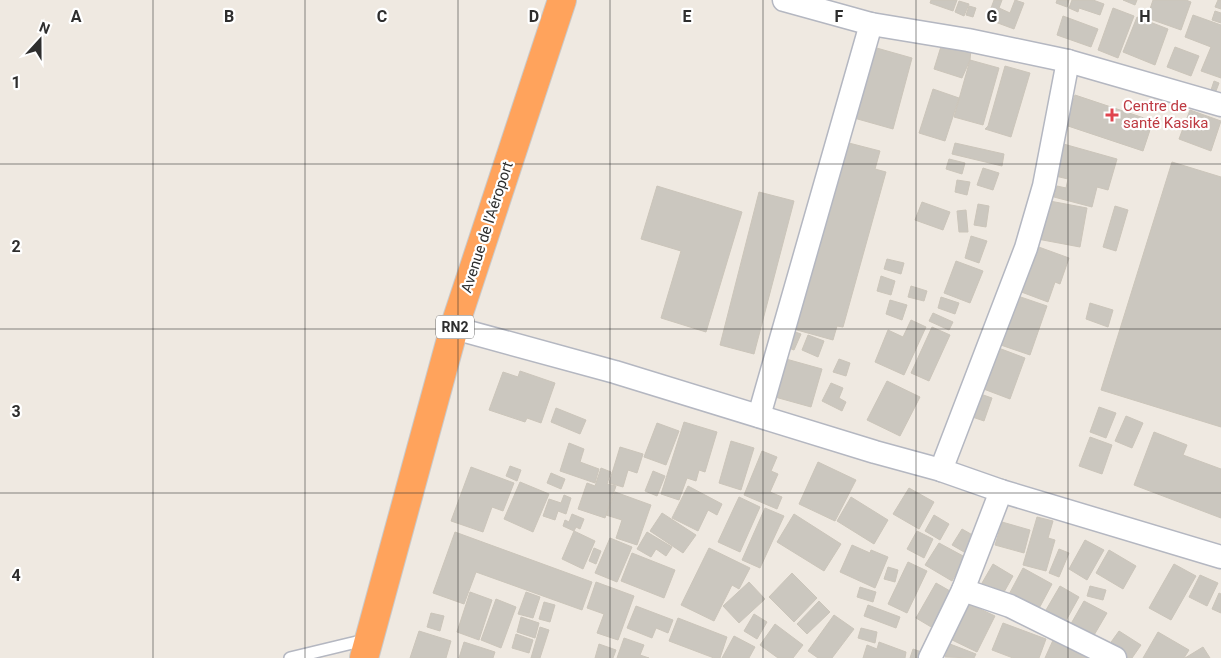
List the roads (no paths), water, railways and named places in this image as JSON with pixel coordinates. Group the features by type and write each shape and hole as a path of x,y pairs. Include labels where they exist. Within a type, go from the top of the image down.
{"highway":[{"name":"Avenue de l'Aéroport","path":"366,649 454,328 562,0"}],"street":[{"path":"784,0 872,24 968,40 1068,61 1221,104"},
{"path":"759,416 872,24"},
{"path":"940,470 1026,248 1044,186 1068,61"},
{"path":"454,328 614,372 1221,557"},
{"path":"930,658 963,590 1001,491"},
{"path":"963,590 1010,606 1115,658"}],"lane":[{"path":"290,658 366,649"}],"place":[{"name":"Centre de santé Kasika","path":"1112,115"}]}
